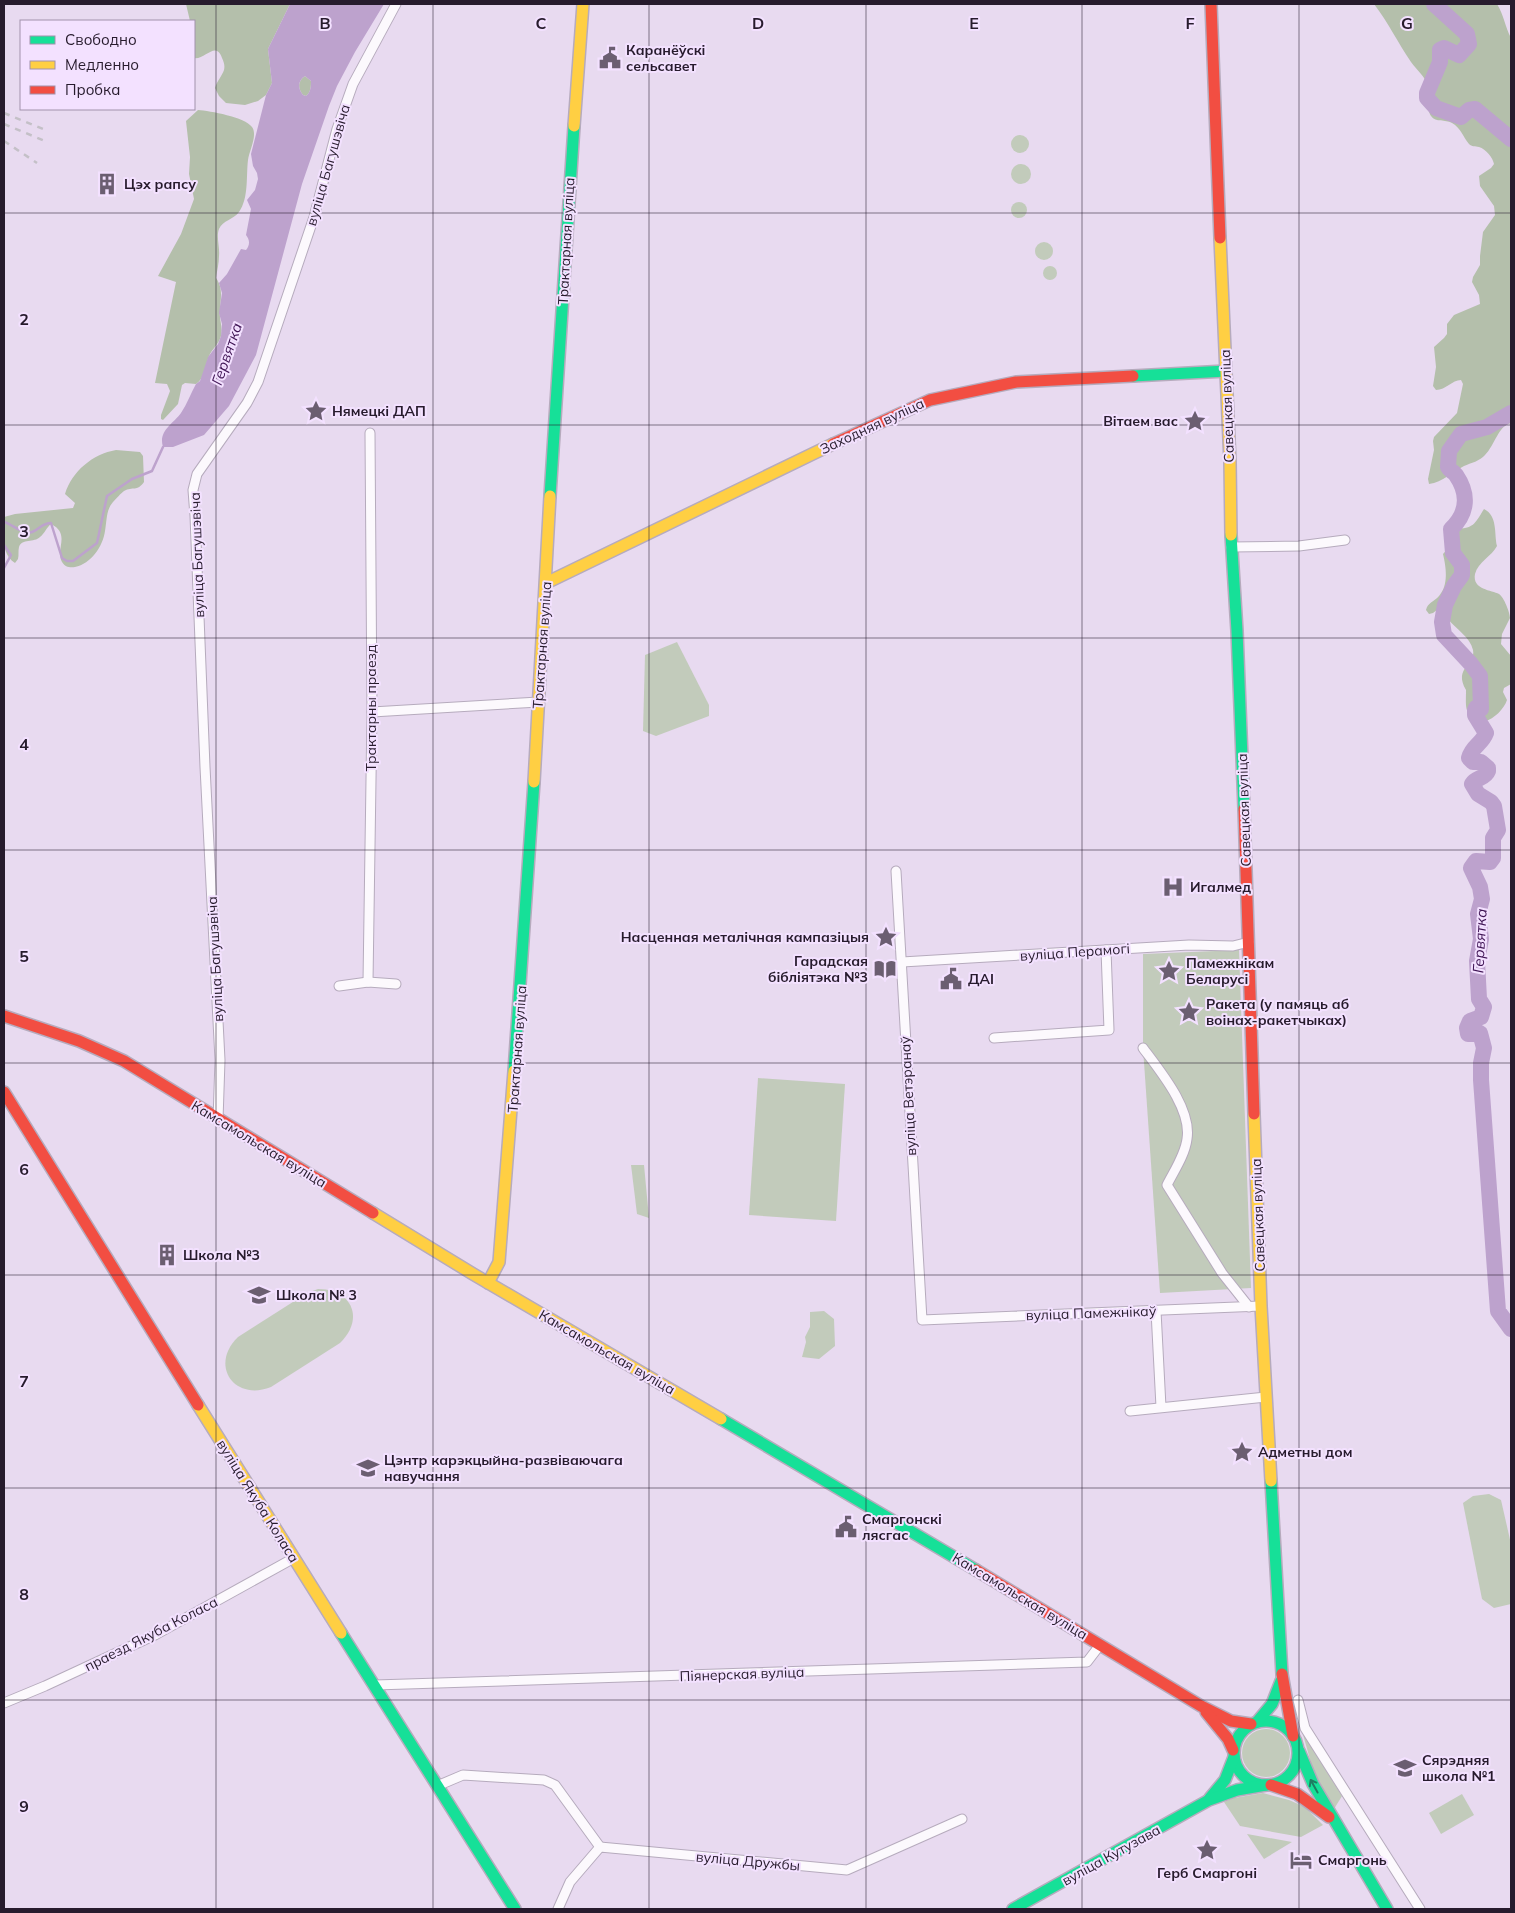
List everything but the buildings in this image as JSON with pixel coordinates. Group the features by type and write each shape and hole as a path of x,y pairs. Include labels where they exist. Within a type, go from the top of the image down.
{"main road":[{"name":"Трактарная вуліца","path":"488,1283 499,1262 513,1109 569,190 583,4"},
{"name":"Савецкая вуліца","path":"1211,4 1231,547 1237,640 1249,942 1255,1306 1266,1398 1282,1676 1293,1736"},
{"name":"Заходняя вуліца","path":"546,583 827,447 930,400 1016,382 1226,371"},
{"name":"Камсамольская вуліца","path":"4,1016 103,1050 124,1061 488,1283 929,1541 1201,1706 1240,1724 1254,1723"},
{"name":"вуліца Якуба Коласа","path":"4,1092 515,1909"},
{"name":"Савецкая вуліца","path":"1254,1723 1267,1712 1276,1698 1282,1676"},
{"name":"Камсамольская вуліца","path":"1201,1706 1223,1732 1233,1754"},
{"path":"1335,1822 1297,1794 1269,1785 1256,1784 1240,1772 1233,1754 1240,1734 1254,1723 1267,1720 1277,1722 1293,1736 1311,1780 1387,1909"},
{"path":"1269,1785 1281,1782 1289,1776 1295,1768 1298,1748"},
{"name":"вуліца Кутузава","path":"1209,1800 1225,1783 1231,1771 1233,1754"},
{"name":"вуліца Кутузава","path":"1013,1909 1209,1800 1237,1790 1269,1785"}],"street":[{"name":"вуліца Багушэвіча","path":"218,1120 220,1060 193,490 197,474 247,403 258,382 314,217 337,129 353,84 396,4"},
{"name":"Трактарны праезд","path":"368,982 372,712 370,433"},
{"path":"1231,547 1299,546 1345,540"},
{"path":"372,712 539,702"},
{"name":"вуліца Ветэранаў","path":"896,871 922,1320"},
{"name":"вуліца Перамогі","path":"902,962 1189,945 1234,946 1249,942"},
{"path":"994,1038 1109,1030 1106,950"},
{"path":"338,986 368,982 396,984"},
{"path":"1142,1048 1168,1082 1186,1119 1187,1140 1178,1164 1166,1185 1217,1265 1255,1306"},
{"name":"вуліца Памежнікаў","path":"922,1320 1255,1306"},
{"path":"1156,1311 1161,1408"},
{"path":"1130,1411 1266,1398"},
{"name":"праезд Якуба Коласа","path":"4,1703 155,1635 294,1558"},
{"name":"Піянерская вуліца","path":"375,1685 1087,1662 1100,1645"},
{"path":"1298,1700 1305,1728 1420,1909"},
{"path":"437,1786 463,1775 544,1780 555,1785 600,1847 570,1882 558,1909"},
{"name":"вуліца Дружбы","path":"600,1847 847,1870 962,1819"}],"green space":[{"path":"186,4 290,4 268,49 272,83 266,95 258,101 245,105 226,103 219,96 215,88 224,70 220,53 213,51 195,58 195,20 190,20"},
{"path":"1374,4 1497,4 1511,38 1511,423 1503,428 1481,459 1464,466 1439,481 1429,484 1428,479 1434,450 1434,437 1457,413 1463,384 1461,380 1458,380 1440,390 1436,390 1433,386 1436,367 1434,347 1447,334 1447,324 1454,315 1480,304 1479,295 1472,282 1480,265 1483,232 1495,215 1494,206 1480,186 1479,176 1494,164 1491,157 1484,150 1469,144 1455,125 1431,116 1429,112 1429,86 1411,62"},
{"path":"305,76 311,81 310,91 306,96 301,93 299,88 301,80"},
{"path":"198,110 235,117 248,123 254,130 254,139 248,160 246,194 242,206 237,215 221,226 218,232 219,259 216,278 221,290 221,336 209,356 199,381 196,384 185,383 182,385 178,404 163,420 161,415 170,391 167,384 155,383 176,282 158,276 181,234 194,199 189,174 190,157 186,121"},
{"path":"1016,135 1024,135 1029,140 1027,151 1016,153 1011,148 1011,140"},
{"path":"1017,164 1025,164 1031,170 1031,178 1025,184 1017,184 1011,178 1011,170"},
{"path":"1019,202 1025,204 1027,210 1025,216 1019,218 1013,216 1011,210 1013,204"},
{"path":"1044,242 1050,245 1053,251 1050,257 1044,260 1038,257 1035,251 1038,245"},
{"path":"1050,266 1055,268 1057,273 1055,278 1050,280 1045,278 1043,273 1045,268"},
{"path":"116,450 140,452 143,456 144,482 137,488 124,491 111,505 104,537 95,554 81,565 69,567 65,565 60,557 60,532 51,524 37,539 25,541 21,544 18,559 15,563 10,559 4,542 4,517 15,514 73,508 75,503 65,494 78,471 99,455"},
{"path":"1484,509 1492,516 1497,546 1479,566 1475,579 1479,586 1499,594 1505,602 1510,618 1502,634 1501,644 1511,656 1511,684 1504,688 1503,692 1507,700 1504,707 1498,713 1485,721 1473,717 1467,711 1466,690 1462,676 1463,671 1471,660 1473,650 1466,637 1448,619 1452,603 1447,602 1433,613 1429,614 1426,610 1439,596 1444,587 1446,570 1443,554 1453,532 1455,529 1473,525"},
{"path":"677,642 709,705 709,716 656,736 643,731 645,655"},
{"path":"1239,950 1251,1288 1160,1293 1143,1048 1143,954"},
{"path":"758,1078 845,1084 836,1221 749,1215"},
{"path":"631,1165 644,1165 649,1218 637,1214"},
{"path":"318,1289 330,1290 339,1294 351,1307 353,1315 352,1324 348,1334 340,1343 271,1387 258,1390 246,1389 237,1385 230,1378 226,1369 226,1359 230,1348 238,1337 307,1293"},
{"path":"824,1311 834,1319 835,1346 819,1359 802,1357 806,1342 805,1337 810,1327 810,1312"},
{"path":"1489,1494 1501,1500 1511,1544 1511,1604 1494,1608 1482,1599 1463,1503 1473,1496"},
{"path":"1261,1729 1271,1729 1280,1733 1286,1739 1290,1753 1286,1767 1280,1773 1271,1777 1261,1777 1252,1773 1246,1767 1242,1758 1242,1748 1246,1739 1252,1733"},
{"path":"1302,1731 1342,1796 1334,1809 1313,1770"},
{"path":"1263,1793 1289,1800 1305,1807 1323,1825 1301,1837 1240,1826 1224,1802 1234,1798"},
{"path":"1462,1794 1474,1815 1441,1834 1429,1813"},
{"path":"1247,1834 1292,1842 1264,1859"}],"water":[{"path":"290,4 384,4 355,52 329,106 302,184 256,355 229,406 204,435 173,447 163,447 164,432 181,413 196,384 200,381 208,357 218,344 221,336 222,324 219,313 222,293 219,283 227,274 241,249 246,250 249,244 246,235 251,209 247,200 255,190 258,179 251,154 266,95 272,83 268,49","holes":["305,76 311,81 309,93 306,96 303,95 299,88 301,80"]}],"waterway":[{"name":"Гервятка","path":"1434,4 1467,34 1469,44 1459,55 1444,48 1440,50 1440,62 1427,93 1427,98 1436,108 1461,117 1469,110 1475,109 1511,139"},
{"name":"Гервятка","path":"1511,413 1487,427 1461,434 1449,451 1448,467 1460,482 1465,496 1465,503 1461,516 1451,529 1453,553 1462,565 1462,575 1454,586 1445,605 1442,622 1444,635 1480,676 1481,709 1476,708 1475,715 1486,733 1469,758 1473,762 1481,762 1488,768 1488,771 1487,774 1472,784 1478,794 1494,806 1498,830 1493,838 1493,858 1490,862 1476,861 1471,868 1480,887 1482,899 1478,914 1481,939 1477,961 1479,999 1484,1007 1481,1017 1470,1021 1467,1028 1468,1034 1472,1034 1473,1030 1480,1033 1484,1048 1481,1063 1481,1080 1498,1311 1511,1329"},
{"name":"Гервятка","path":"4,522 29,533 45,524 51,523 62,558 67,561 73,561 97,543 107,496 132,479 152,471 163,447"},
{"name":"Гервятка","path":"4,545 11,555 4,568"}],"railway":[{"path":"4,113 48,131"},
{"path":"4,124 45,141"},
{"path":"4,141 37,163"}],"traffic: fast":[{"path":"550,496 574,126"},
{"path":"1133,376 1226,371"},
{"path":"1231,535 1244,809"},
{"path":"514,1071 534,782"},
{"path":"721,1419 976,1570"},
{"path":"1271,1481 1282,1674"},
{"path":"341,1633 515,1909"},
{"path":"1257,1722 1272,1704 1281,1681"},
{"path":"1260,1721 1272,1721 1289,1730 1296,1741 1298,1753 1296,1765 1289,1776 1272,1785 1260,1785 1248,1780 1239,1771 1234,1759 1234,1747 1239,1735 1248,1726 1260,1721"},
{"path":"1299,1751 1313,1784 1387,1909"},
{"path":"1210,1798 1225,1780 1234,1757"},
{"path":"1013,1909 1209,1800 1237,1790 1266,1785"}],"traffic: slow":[{"path":"574,126 583,4"},
{"path":"1220,238 1230,462 1231,535"},
{"path":"546,583 833,444"},
{"path":"534,782 550,496"},
{"path":"488,1283 499,1262 514,1071"},
{"path":"1254,1114 1261,1306 1271,1481"},
{"path":"373,1213 473,1274 721,1419"},
{"path":"198,1405 341,1633"}],"traffic: jam":[{"path":"1211,4 1220,238"},
{"path":"833,444 930,400 1016,382 1133,376"},
{"path":"1244,809 1254,1114"},
{"path":"4,1016 79,1041 124,1061 373,1213"},
{"path":"4,1092 198,1405"},
{"path":"976,1570 1201,1706 1231,1721 1251,1724"},
{"path":"1282,1674 1293,1736"},
{"path":"1206,1712 1228,1739 1233,1750"},
{"path":"1271,1785 1297,1794 1329,1817"}],"place":[{"name":"Каранёўскі сельсавет","path":"610,58"},
{"name":"Цэх рапсу","path":"107,184"},
{"name":"Нямецкі ДАП","path":"316,411"},
{"name":"Вітаем вас","path":"1195,421"},
{"name":"Игалмед","path":"1173,887"},
{"name":"Насценная металічная кампазіцыя","path":"886,937"},
{"name":"Гарадская бібліятэка №3","path":"885,969"},
{"name":"Памежнікам Беларусі","path":"1169,971"},
{"name":"ДАІ","path":"951,979"},
{"name":"Ракета (у памяць аб воінах-ракетчыках)","path":"1189,1012"},
{"name":"Школа №3","path":"167,1255"},
{"name":"Школа № 3","path":"259,1295"},
{"name":"Адметны дом","path":"1242,1452"},
{"name":"Цэнтр карэкцыйна-развіваючага навучання","path":"368,1468"},
{"name":"Смаргонскі лясгас","path":"846,1527"},
{"name":"Сярэдняя школа №1","path":"1405,1768"},
{"name":"Герб Смаргоні","path":"1207,1850"},
{"name":"Смаргонь","path":"1301,1860"}]}
